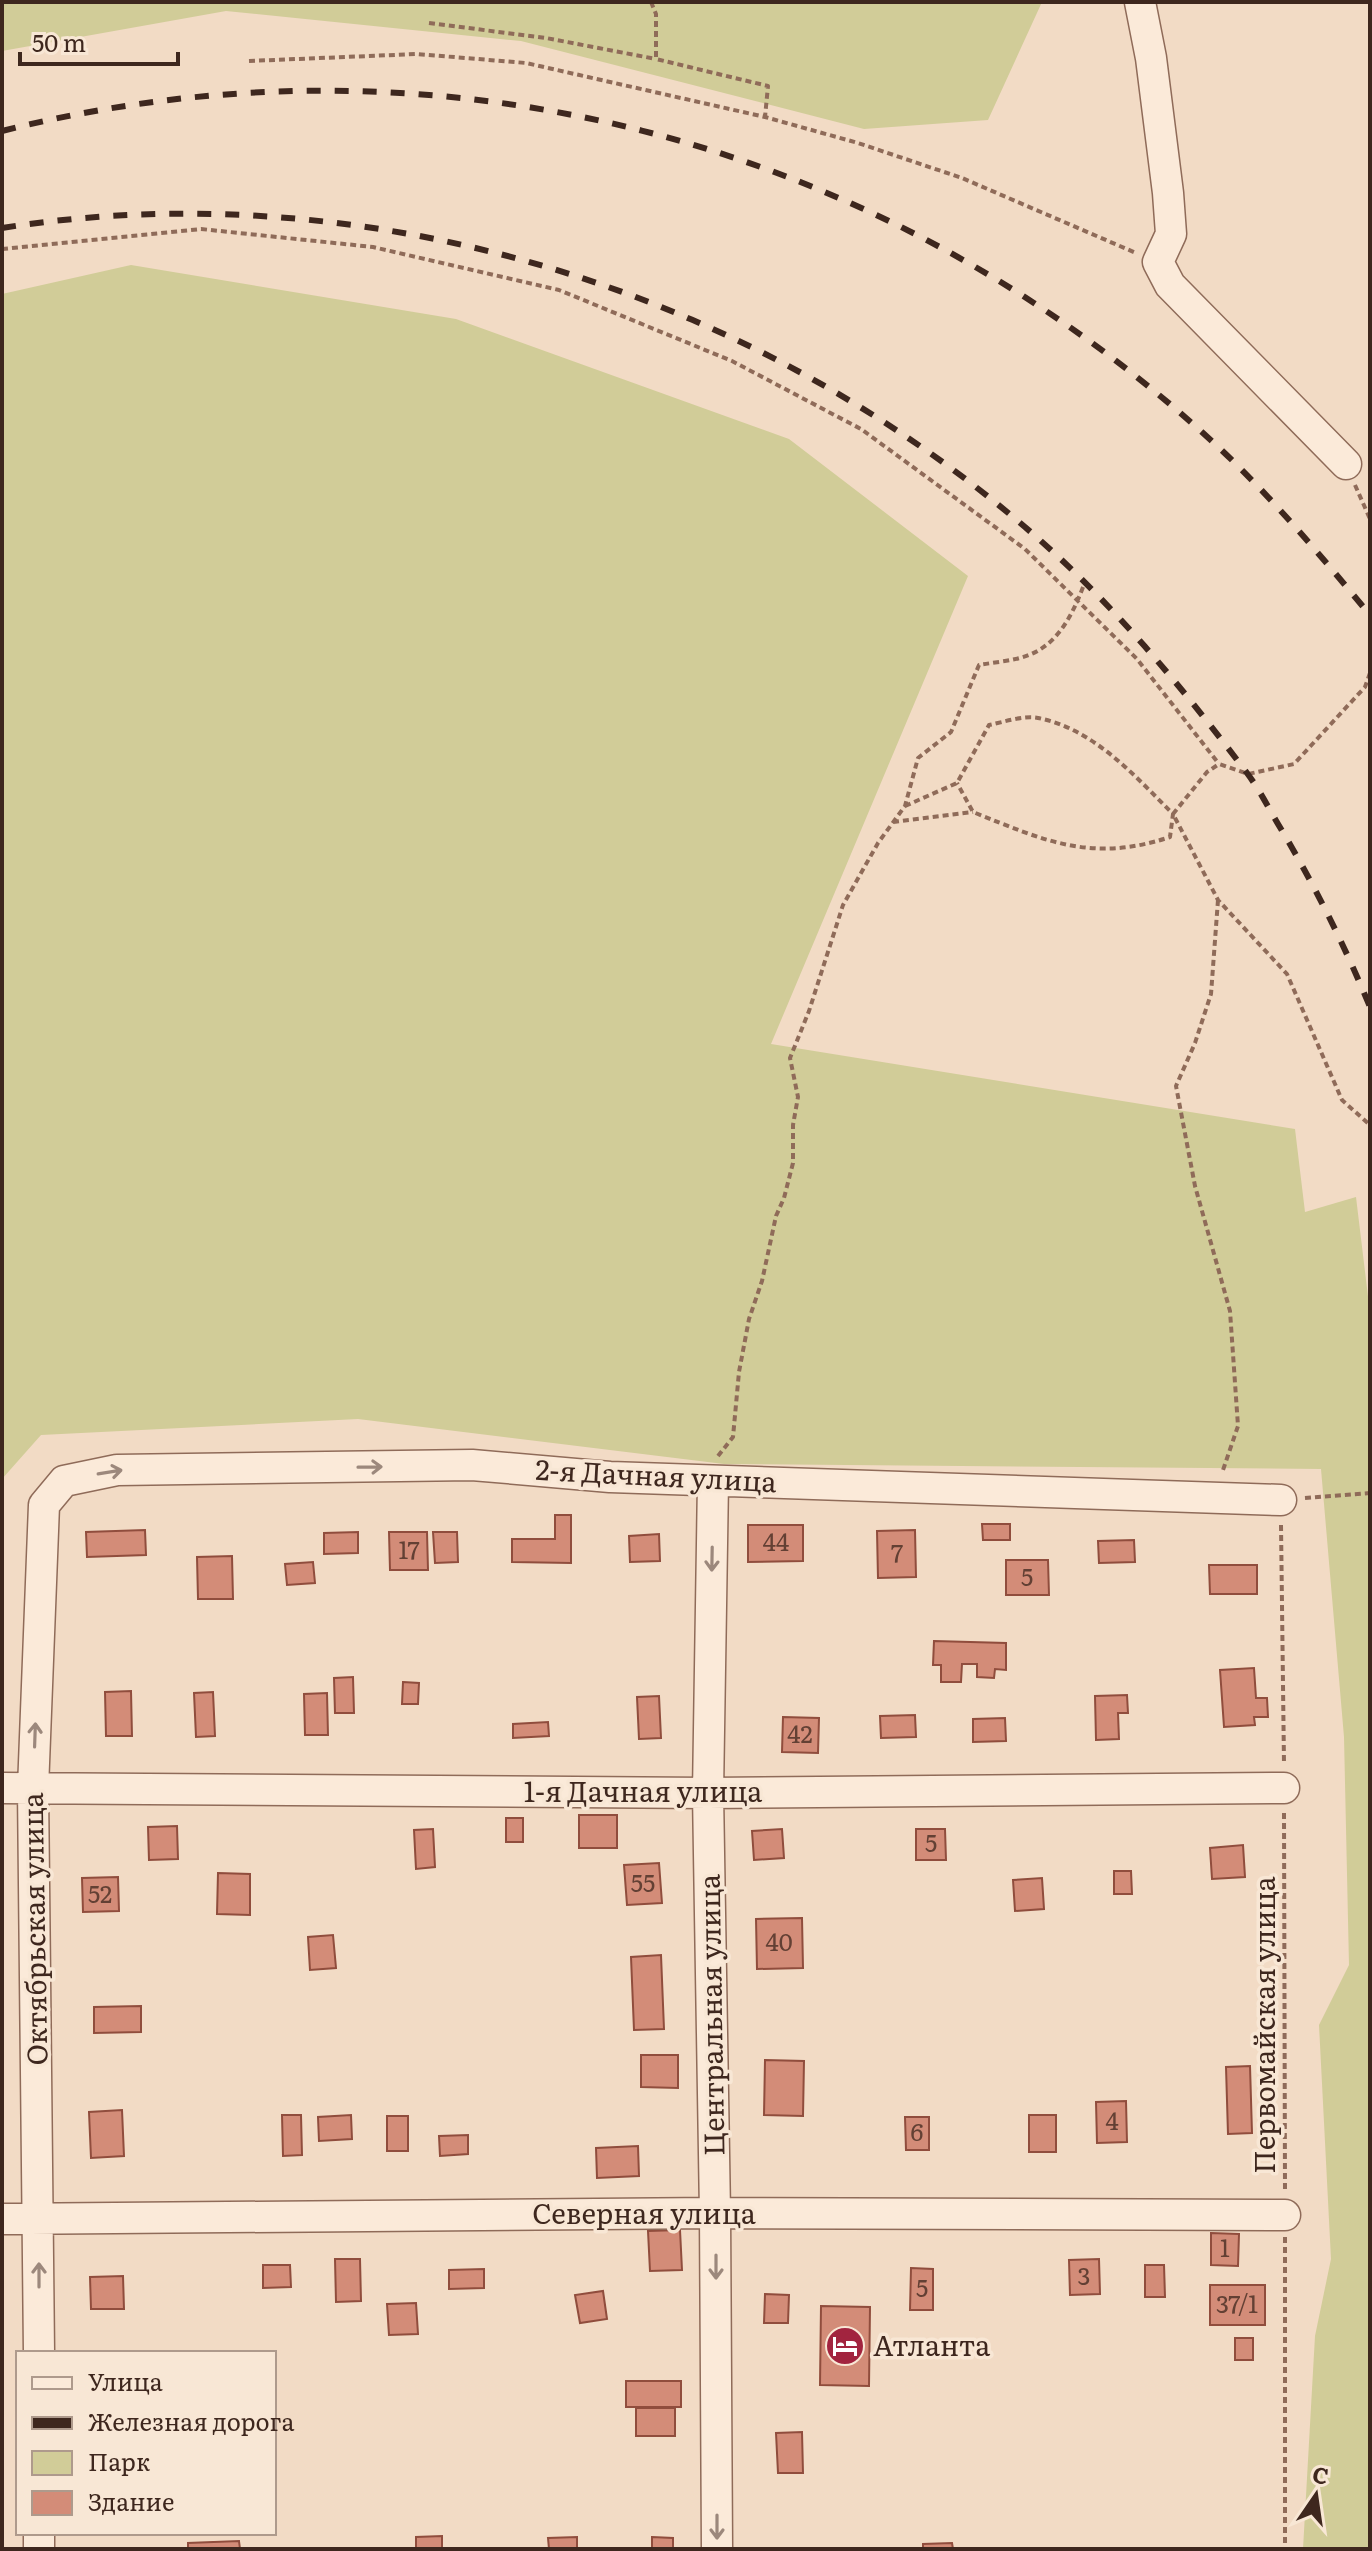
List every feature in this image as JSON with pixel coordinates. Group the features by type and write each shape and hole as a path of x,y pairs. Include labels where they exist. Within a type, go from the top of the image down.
{"street":[{"path":"1140,2 1151,58 1171,234 1158,262 1170,285 1346,464"},
{"name":"2-я Дачная улица","path":"44,1505 64,1481 117,1470 472,1465 610,1477 1281,1500"},
{"name":"Центральная улица","path":"713,1481 708,1793 717,2549"},
{"name":"Октябрьская улица","path":"39,2351 33,1789 44,1505"},
{"name":"1-я Дачная улица","path":"2,1788 708,1793 1284,1788"},
{"name":"Северная улица","path":"2,2219 715,2213 1285,2215"}],"path":[{"path":"651,2 656,14 656,59"},
{"path":"429,23 546,38 656,59 768,86 765,117"},
{"path":"249,61 417,54 526,63 765,117 858,143 962,178 1158,262"},
{"path":"2,249 201,229 373,247 559,290 732,361 861,429 1025,549 1137,659 1219,764 1248,774 1294,764 1365,687 1370,673"},
{"path":"1346,464 1370,519"},
{"path":"713,1481 714,1461 733,1437 739,1372 749,1319 793,1163 793,1125 798,1097 790,1058 809,1011 843,905 878,843 905,806 918,758 951,732 979,665 1029,656 1051,641 1073,614 1085,582"},
{"path":"905,806 957,783 989,725 1035,717 1076,730 1124,765 1173,814 1218,900 1287,974 1342,1100 1370,1125"},
{"path":"893,822 973,812 1029,835 1086,850 1142,847 1170,837 1173,814 1207,772 1219,764"},
{"path":"957,783 973,812"},
{"path":"1215,1496 1238,1426 1230,1311 1195,1186 1176,1086 1195,1043 1211,994 1218,900"},
{"path":"1281,1500 1370,1493"},
{"name":"Первомайская улица","path":"1281,1500 1285,2549"}],"green space":[{"path":"2,2 1042,2 988,120 864,129 521,41 226,11 2,51"},
{"path":"131,265 456,319 789,439 968,576 771,1044 1295,1129 1305,1212 1356,1197 1370,1313 1370,2549 1303,2549 1315,2336 1331,2259 1319,2025 1349,1965 1344,1737 1321,1469 724,1464 358,1419 41,1435 2,1479 2,294"}],"building":[{"path":"555,1515 571,1515 571,1563 512,1562 512,1539 555,1539"},
{"path":"982,1524 1010,1524 1010,1540 983,1540"},
{"path":"748,1525 803,1525 803,1561 748,1562"},
{"path":"145,1530 146,1555 87,1557 86,1532"},
{"path":"915,1530 916,1577 878,1578 877,1531"},
{"path":"358,1532 358,1553 324,1554 324,1533"},
{"path":"389,1532 427,1532 428,1570 390,1570"},
{"path":"433,1532 457,1532 458,1562 435,1563"},
{"path":"659,1534 660,1561 630,1562 629,1536"},
{"path":"1134,1540 1135,1562 1099,1563 1098,1541"},
{"path":"232,1556 233,1599 198,1599 197,1557"},
{"path":"1006,1560 1048,1560 1049,1595 1006,1595"},
{"path":"313,1562 315,1583 287,1585 285,1564"},
{"path":"1209,1565 1257,1565 1257,1594 1210,1594"},
{"path":"934,1641 1006,1643 1006,1670 995,1669 994,1678 977,1677 977,1664 962,1664 961,1682 941,1682 941,1665 933,1665"},
{"path":"1254,1668 1256,1698 1267,1698 1268,1717 1254,1717 1255,1725 1224,1727 1220,1670"},
{"path":"353,1677 354,1713 335,1713 334,1678"},
{"path":"403,1682 419,1683 418,1704 402,1704"},
{"path":"131,1691 132,1736 106,1736 105,1692"},
{"path":"213,1692 215,1736 196,1737 194,1693"},
{"path":"327,1693 328,1735 305,1735 304,1694"},
{"path":"1127,1695 1128,1713 1118,1713 1119,1739 1096,1740 1095,1696"},
{"path":"659,1696 661,1738 639,1739 637,1697"},
{"path":"915,1715 916,1737 881,1738 880,1716"},
{"path":"783,1717 819,1718 818,1753 782,1752"},
{"path":"1005,1718 1006,1741 973,1742 973,1719"},
{"path":"548,1722 549,1736 513,1738 513,1724"},
{"path":"579,1815 617,1815 617,1848 579,1848"},
{"path":"506,1818 523,1818 523,1842 506,1842"},
{"path":"177,1826 178,1859 149,1860 148,1827"},
{"path":"433,1829 435,1867 416,1869 414,1830"},
{"path":"782,1829 784,1858 754,1860 752,1831"},
{"path":"916,1829 945,1829 946,1860 916,1860"},
{"path":"1243,1845 1245,1877 1212,1879 1210,1848"},
{"path":"659,1863 662,1903 627,1905 624,1865"},
{"path":"1114,1871 1131,1871 1132,1894 1114,1894"},
{"path":"218,1873 250,1874 250,1915 217,1914"},
{"path":"118,1877 119,1911 83,1912 82,1878"},
{"path":"1042,1878 1044,1909 1015,1911 1013,1880"},
{"path":"802,1918 803,1968 757,1969 756,1919"},
{"path":"333,1935 336,1968 310,1970 308,1937"},
{"path":"661,1955 664,2029 634,2030 631,1957"},
{"path":"141,2006 141,2032 94,2033 94,2007"},
{"path":"641,2055 678,2055 678,2088 641,2087"},
{"path":"765,2060 804,2061 803,2116 764,2115"},
{"path":"1250,2066 1252,2133 1228,2134 1226,2067"},
{"path":"1126,2101 1127,2142 1097,2143 1096,2102"},
{"path":"122,2110 124,2156 91,2158 89,2112"},
{"path":"282,2115 301,2115 302,2155 283,2156"},
{"path":"351,2115 352,2139 319,2141 318,2117"},
{"path":"1029,2115 1056,2115 1056,2152 1029,2152"},
{"path":"387,2116 408,2116 408,2151 387,2151"},
{"path":"905,2117 929,2117 929,2150 906,2150"},
{"path":"468,2135 468,2154 440,2156 439,2136"},
{"path":"638,2146 639,2176 597,2178 596,2148"},
{"path":"680,2230 682,2270 650,2271 648,2231"},
{"path":"1211,2233 1239,2234 1238,2266 1211,2265"},
{"path":"335,2259 360,2259 361,2301 336,2302"},
{"path":"1099,2259 1100,2294 1070,2295 1069,2260"},
{"path":"263,2265 290,2265 291,2287 263,2288"},
{"path":"1145,2265 1164,2265 1165,2297 1145,2297"},
{"path":"911,2268 933,2269 933,2310 910,2310"},
{"path":"484,2269 484,2288 449,2289 449,2270"},
{"path":"123,2276 124,2309 91,2309 90,2277"},
{"path":"1210,2285 1265,2285 1265,2325 1210,2325"},
{"path":"603,2291 607,2319 580,2323 575,2295"},
{"path":"765,2294 789,2295 788,2323 764,2323"},
{"path":"416,2303 418,2334 389,2335 387,2304"},
{"name":"Атланта","path":"821,2306 870,2307 869,2386 820,2385"},
{"path":"1235,2338 1253,2338 1253,2360 1235,2360"},
{"path":"626,2381 681,2381 681,2407 626,2407"},
{"path":"636,2408 675,2408 675,2436 636,2436"},
{"path":"802,2432 803,2473 778,2473 776,2433"},
{"path":"442,2536 442,2549 416,2549 416,2537"},
{"path":"577,2537 577,2549 549,2549 548,2538"},
{"path":"652,2537 673,2538 673,2549 652,2549"},
{"path":"239,2541 240,2549 188,2549 188,2543"},
{"path":"952,2543 953,2549 923,2549 923,2544"}],"railway":[{"path":"2,131 165,100 329,91 490,101 648,132 801,182 947,251 1085,338 1235,463 1370,615"},
{"path":"2,228 138,215 274,217 409,234 542,266 670,311 794,369 911,440 1019,522 1082,579 1140,641 1256,785 1316,891 1370,1007"}],"place":[{"name":"Атланта","path":"845,2346"}]}
